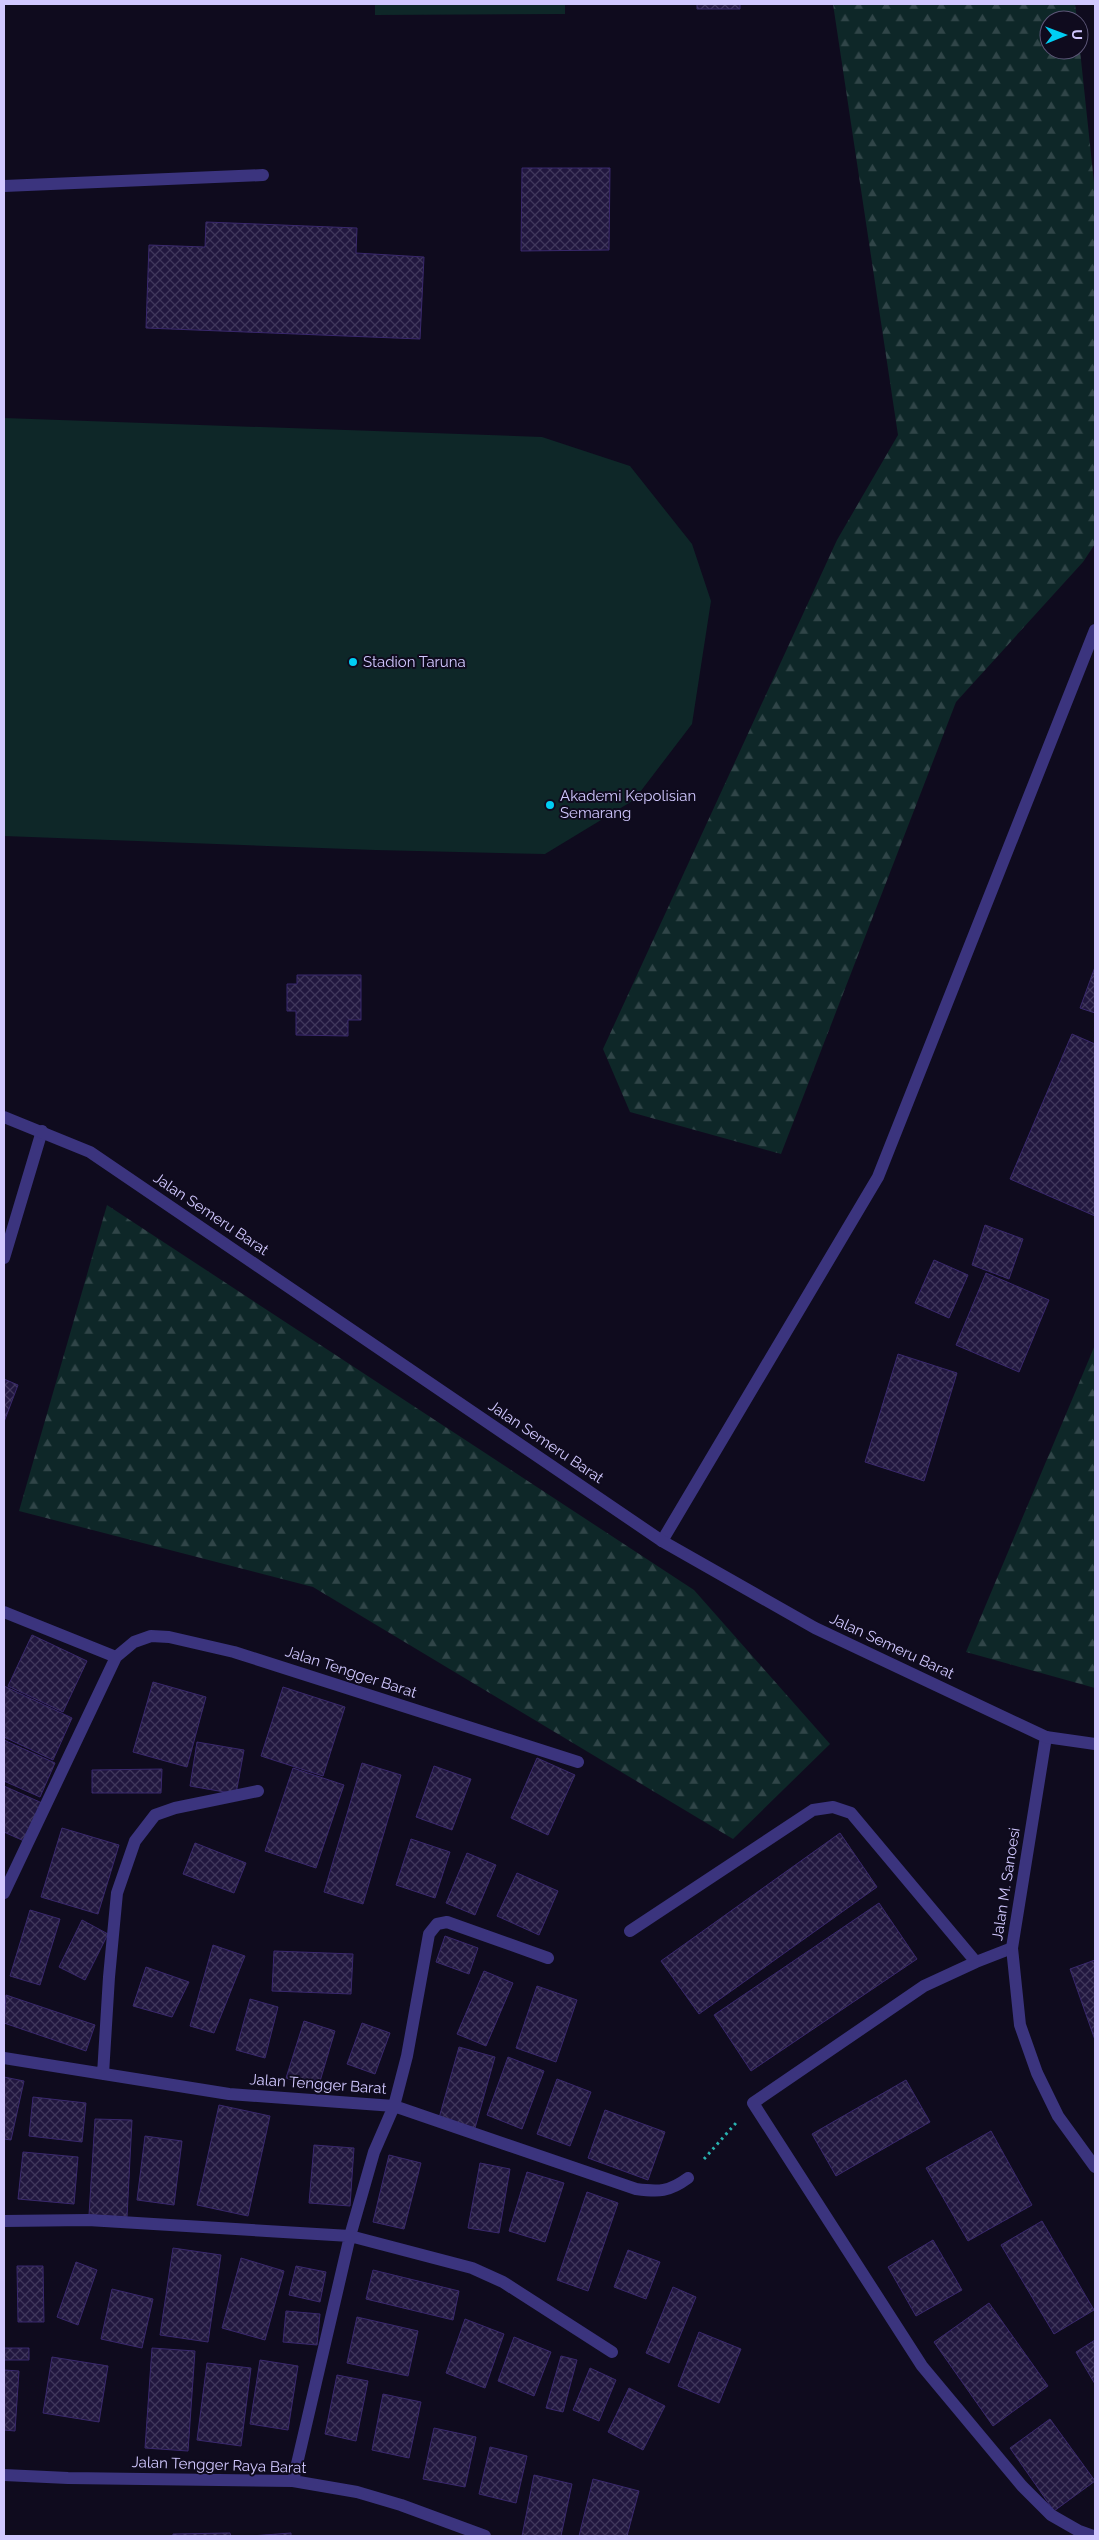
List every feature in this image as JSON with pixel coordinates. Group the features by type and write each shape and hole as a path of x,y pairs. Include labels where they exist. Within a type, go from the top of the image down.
{"street":[{"path":"4,186 263,174"},
{"path":"662,1541 878,1177 1095,630"},
{"name":"Jalan Semeru Barat","path":"4,1118 90,1152 662,1541 815,1628 1046,1737 1095,1744"},
{"path":"4,1258 42,1132"},
{"path":"4,1612 116,1657"},
{"name":"Jalan Tengger Barat","path":"4,1893 116,1657 134,1642 151,1636 169,1637 234,1652 578,1762"},
{"name":"Jalan M. Sanoesi","path":"1046,1737 1012,1948 1020,2025 1037,2074 1058,2116 1095,2168"},
{"path":"103,2074 109,1977 118,1893 135,1841 156,1816 168,1810 258,1791"},
{"path":"630,1931 813,1810 832,1807 851,1813 976,1962"},
{"path":"548,1958 447,1922 437,1924 429,1934 407,2056 394,2106 636,2189 655,2191 674,2188 688,2178"},
{"path":"1012,1948 924,1986 753,2103 922,2366 1022,2486 1051,2515 1079,2532 1093,2536"},
{"name":"Jalan Tengger Barat","path":"4,2058 229,2094 394,2106 374,2152 350,2236 293,2481"},
{"path":"4,2221 88,2220 350,2236 472,2268 503,2282 612,2352"},
{"name":"Jalan Tengger Raya Barat","path":"4,2475 68,2478 293,2481 357,2492 401,2505 485,2536"}],"path":[{"path":"688,2178 753,2103"}],"green space":[{"path":"375,4 565,4 565,14 375,15"},
{"path":"833,4 1075,4 1076,10 1039,10 1039,60 1081,60 1095,192 1095,544 1083,562 956,702 781,1154 630,1112 603,1049 837,540 898,435"},
{"name":"Stadion Taruna","path":"4,418 542,437 630,466 692,544 711,601 692,724 634,800 545,854 375,850 4,836"},
{"path":"107,1205 694,1590 830,1744 733,1839 313,1587 19,1511"},
{"path":"1095,1345 1095,1688 966,1652"}],"building":[{"path":"697,4 740,4 740,9 697,9"},
{"path":"522,168 610,168 609,250 521,251"},
{"path":"206,222 357,228 356,253 424,257 420,339 146,328 149,245 205,247"},
{"path":"1095,967 1095,1013 1080,1008"},
{"path":"297,975 361,975 361,1020 348,1020 348,1036 296,1035 296,1011 287,1011 287,984 297,984"},
{"path":"1072,1034 1095,1044 1095,1216 1010,1179"},
{"path":"985,1225 1023,1239 1009,1279 972,1265"},
{"path":"934,1260 968,1275 949,1318 915,1303"},
{"path":"986,1273 1049,1300 1019,1372 956,1345"},
{"path":"898,1354 957,1373 924,1481 865,1462"},
{"path":"4,1379 18,1385 4,1422"},
{"path":"32,1635 87,1661 63,1712 8,1686"},
{"path":"153,1682 206,1697 187,1767 133,1752"},
{"path":"4,1686 72,1718 53,1760 4,1737"},
{"path":"283,1687 345,1707 323,1776 261,1756"},
{"path":"4,1740 55,1763 40,1797 4,1781"},
{"path":"197,1742 244,1750 236,1794 190,1786"},
{"path":"537,1758 575,1775 548,1835 511,1818"},
{"path":"362,1763 401,1775 363,1904 324,1892"},
{"path":"434,1766 471,1779 452,1830 416,1817"},
{"path":"293,1768 344,1785 316,1868 265,1851"},
{"path":"162,1769 161,1793 92,1793 92,1770"},
{"path":"4,1786 42,1803 24,1841 4,1832"},
{"path":"62,1828 119,1845 98,1914 41,1897"},
{"path":"840,1833 877,1887 699,2014 661,1961"},
{"path":"411,1839 450,1852 435,1898 396,1885"},
{"path":"195,1843 246,1863 234,1893 183,1874"},
{"path":"467,1853 496,1865 475,1915 446,1903"},
{"path":"517,1873 558,1891 539,1935 497,1916"},
{"path":"879,1903 917,1959 751,2071 714,2015"},
{"path":"30,1910 60,1919 40,1985 10,1976"},
{"path":"82,1920 108,1934 85,1980 59,1967"},
{"path":"445,1936 478,1948 469,1974 436,1962"},
{"path":"213,1945 245,1956 214,2033 190,2026"},
{"path":"274,1951 353,1954 351,1994 272,1991"},
{"path":"1095,1960 1095,2040 1070,1969"},
{"path":"146,1967 189,1982 172,2017 133,2006"},
{"path":"484,1971 513,1983 486,2046 457,2034"},
{"path":"537,1986 577,2000 556,2062 516,2048"},
{"path":"6,1995 95,2025 86,2051 4,2023"},
{"path":"250,1999 278,2007 265,2058 236,2050"},
{"path":"304,2021 335,2031 318,2088 286,2078"},
{"path":"362,2023 390,2033 375,2074 347,2064"},
{"path":"459,2047 495,2057 475,2128 439,2118"},
{"path":"508,2057 544,2071 522,2129 487,2115"},
{"path":"4,2077 24,2081 11,2140 4,2139"},
{"path":"557,2079 591,2092 570,2146 537,2134"},
{"path":"906,2080 930,2122 836,2176 812,2134"},
{"path":"33,2097 86,2103 82,2142 29,2136"},
{"path":"219,2105 270,2116 248,2216 197,2205"},
{"path":"605,2110 665,2132 648,2180 588,2158"},
{"path":"95,2119 132,2120 127,2217 89,2215"},
{"path":"991,2131 1032,2205 968,2241 926,2168"},
{"path":"145,2136 182,2141 174,2205 137,2200"},
{"path":"314,2145 354,2148 350,2206 309,2203"},
{"path":"23,2152 78,2157 74,2204 18,2199"},
{"path":"389,2155 421,2163 404,2229 373,2222"},
{"path":"480,2163 510,2169 499,2233 468,2228"},
{"path":"527,2172 564,2183 545,2242 509,2231"},
{"path":"587,2192 618,2203 588,2291 557,2280"},
{"path":"1042,2221 1094,2310 1054,2334 1001,2245"},
{"path":"933,2240 962,2290 916,2316 888,2267"},
{"path":"173,2248 221,2255 208,2342 160,2335"},
{"path":"628,2250 660,2262 646,2299 614,2287"},
{"path":"241,2258 284,2271 265,2340 222,2328"},
{"path":"76,2262 97,2270 78,2325 57,2317"},
{"path":"17,2266 43,2266 44,2322 18,2322"},
{"path":"296,2266 326,2272 320,2302 289,2295"},
{"path":"373,2270 459,2291 453,2320 366,2299"},
{"path":"673,2287 696,2297 669,2363 646,2353"},
{"path":"112,2289 153,2299 142,2348 101,2339"},
{"path":"989,2303 1048,2386 993,2426 934,2342"},
{"path":"286,2311 320,2314 317,2345 283,2342"},
{"path":"357,2317 418,2331 408,2376 347,2363"},
{"path":"465,2319 504,2334 485,2388 446,2373"},
{"path":"699,2332 741,2349 719,2403 678,2386"},
{"path":"514,2337 551,2352 534,2396 498,2381"},
{"path":"1095,2340 1095,2384 1076,2352"},
{"path":"4,2348 29,2348 29,2360 4,2360"},
{"path":"152,2348 195,2351 188,2451 145,2448"},
{"path":"561,2356 577,2360 563,2412 546,2408"},
{"path":"52,2357 108,2366 99,2422 43,2413"},
{"path":"260,2360 298,2366 288,2430 250,2424"},
{"path":"207,2363 251,2368 241,2446 197,2440"},
{"path":"590,2368 616,2380 599,2421 573,2410"},
{"path":"4,2370 19,2371 15,2431 4,2430"},
{"path":"337,2375 368,2381 356,2441 325,2434"},
{"path":"629,2388 665,2406 643,2450 608,2432"},
{"path":"383,2394 421,2402 409,2458 372,2450"},
{"path":"1050,2419 1095,2481 1054,2511 1010,2448"},
{"path":"434,2428 476,2437 465,2487 423,2479"},
{"path":"490,2447 527,2456 516,2503 479,2494"},
{"path":"534,2475 572,2484 561,2536 522,2536"},
{"path":"593,2479 639,2491 627,2536 579,2536"},
{"path":"230,2533 231,2536 173,2536 173,2534"},
{"path":"291,2533 291,2536 251,2536"}],"place":[{"name":"Stadion Taruna","path":"353,662"},
{"name":"Akademi Kepolisian Semarang","path":"550,805"}]}
